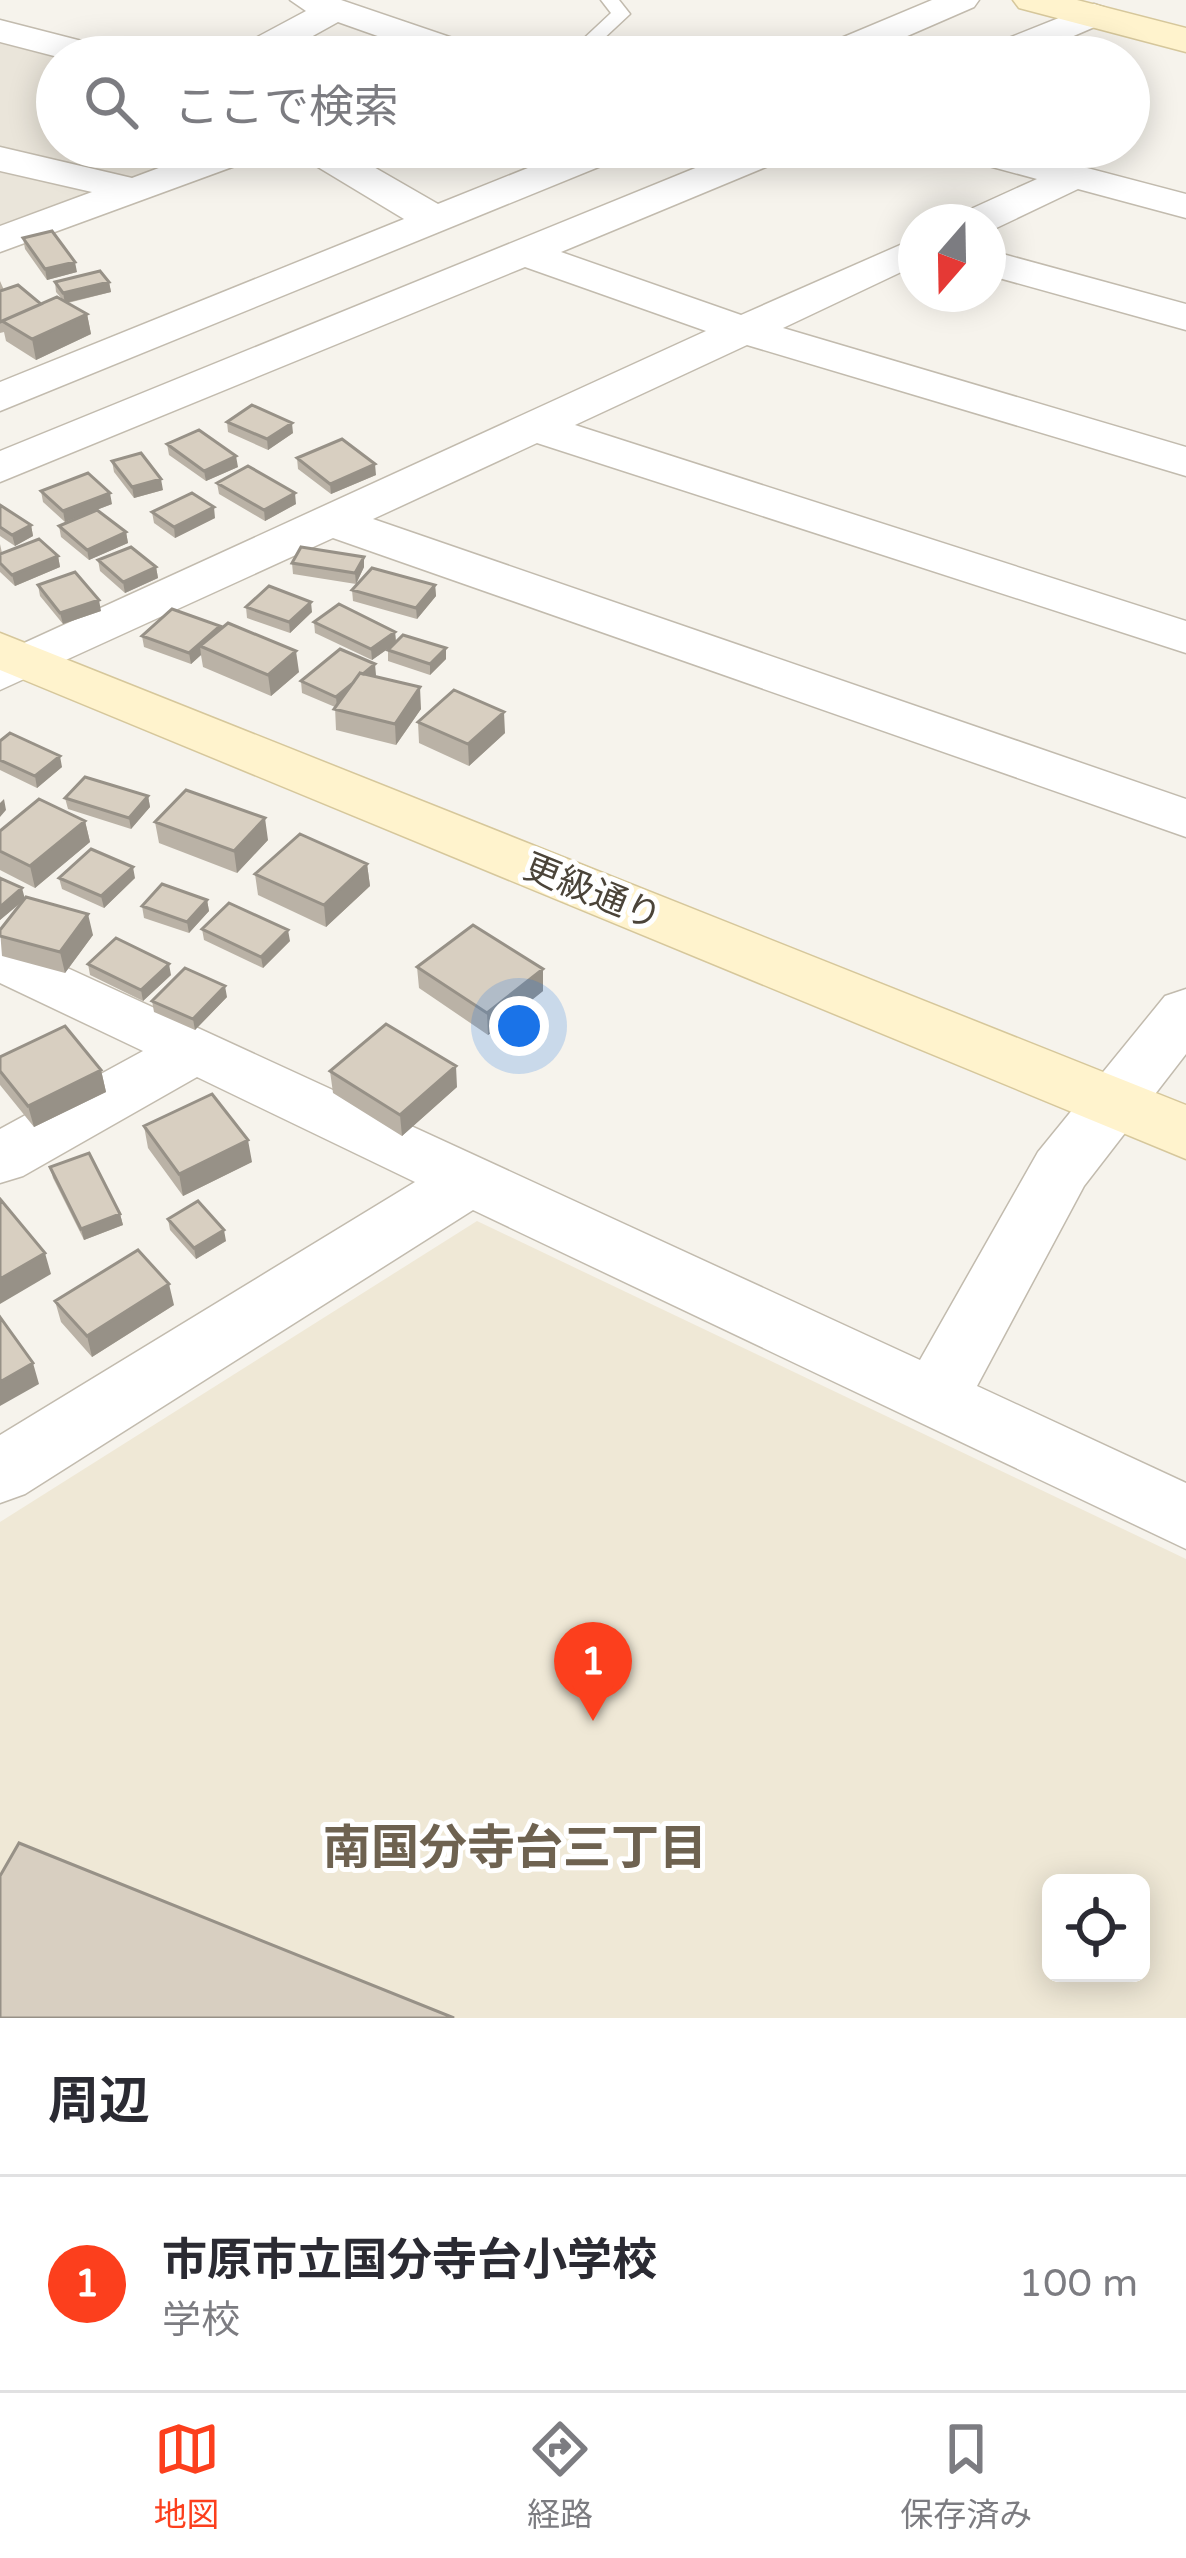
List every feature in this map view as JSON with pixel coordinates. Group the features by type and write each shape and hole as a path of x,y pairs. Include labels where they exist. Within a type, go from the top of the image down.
{"street":[{"path":"877,36 962,0"},
{"path":"1031,0 1186,40"},
{"path":"277,36 320,5 411,36"},
{"path":"1044,36 1094,15"},
{"path":"0,31 36,40"},
{"path":"0,158 36,167"},
{"path":"42,168 134,190"},
{"path":"0,240 194,168"},
{"path":"346,168 438,219"},
{"path":"0,398 563,168"},
{"path":"0,468 732,168"},
{"path":"1040,168 1186,206"},
{"path":"1006,208 1073,177"},
{"path":"527,254 744,330 1186,462"},
{"path":"10,662 331,521 898,258"},
{"path":"1006,267 1186,317"},
{"path":"535,427 1186,638"},
{"path":"331,521 1186,819"},
{"name":"更級通り","path":"10,662 1186,1133"},
{"path":"0,958 1186,1517"},
{"path":"934,1399 1061,1169 1186,1011"},
{"path":"0,1159 196,1050"},
{"path":"0,1472 470,1180"}],"lane":[{"path":"596,36 621,14 610,0"}],"shaded area":[{"path":"0,43 36,52 36,158 0,151"},
{"path":"0,168 93,191 93,199 0,232"},
{"path":"82,168 174,168 140,180"},
{"path":"477,1221 1186,1559 1186,2018 0,2018 0,1522"}],"building":[{"path":"52,231 75,262 45,269 23,238"},
{"path":"100,271 109,282 63,293 55,282"},
{"path":"18,285 41,304 0,322 0,291"},
{"path":"57,297 87,314 32,339 2,321"},
{"path":"252,405 292,423 267,439 227,422"},
{"path":"199,430 236,456 204,471 167,444"},
{"path":"342,439 375,464 330,484 297,458"},
{"path":"141,453 161,479 132,487 112,461"},
{"path":"248,466 295,493 264,510 217,483"},
{"path":"88,473 110,493 63,511 41,491"},
{"path":"192,493 214,507 174,527 152,512"},
{"path":"0,505 31,525 12,535 0,527"},
{"path":"97,510 126,532 87,550 59,526"},
{"path":"39,539 58,556 12,575 0,563 0,554"},
{"path":"131,547 156,567 123,582 98,560"},
{"path":"301,547 364,557 355,573 292,563"},
{"path":"372,568 435,585 416,608 352,590"},
{"path":"75,572 99,600 60,613 38,585"},
{"path":"269,586 311,602 289,622 246,607"},
{"path":"339,604 395,632 371,649 314,622"},
{"path":"172,609 220,626 189,653 142,636"},
{"path":"228,623 296,651 268,675 200,646"},
{"path":"403,635 446,648 430,664 388,650"},
{"path":"340,649 375,664 336,697 301,681"},
{"path":"360,673 420,687 395,724 334,709"},
{"path":"454,690 504,712 468,744 418,722"},
{"path":"10,733 60,756 35,776 0,760 0,741"},
{"path":"85,777 148,796 129,818 65,798"},
{"path":"186,790 265,818 234,851 155,822"},
{"path":"39,799 85,821 30,866 0,851 0,831"},
{"path":"300,834 367,864 324,905 255,874"},
{"path":"91,849 133,867 101,896 59,878"},
{"path":"0,878 22,888 0,907"},
{"path":"162,884 207,900 187,922 142,906"},
{"path":"26,897 88,914 60,952 0,936"},
{"path":"229,903 288,930 261,957 202,929"},
{"path":"473,925 543,969 487,1013 417,967"},
{"path":"116,938 169,964 141,990 88,964"},
{"path":"185,968 225,986 193,1019 152,1001"},
{"path":"386,1024 456,1066 400,1115 330,1071"},
{"path":"65,1026 101,1070 28,1106 0,1071 0,1057"},
{"path":"212,1094 248,1140 179,1174 144,1126"},
{"path":"89,1153 120,1214 81,1229 50,1167"},
{"path":"0,1199 45,1253 0,1279"},
{"path":"198,1201 224,1230 194,1248 168,1219"},
{"path":"138,1250 169,1284 87,1336 55,1301"},
{"path":"0,1317 33,1363 0,1382"},
{"path":"19,1843 454,2018 0,2018 0,1876"}],"place":[{"name":"市原市立国分寺台小学校","path":"593,1721"}],"district":[{"name":"南国分寺台三丁目","path":"515,1847"}]}
